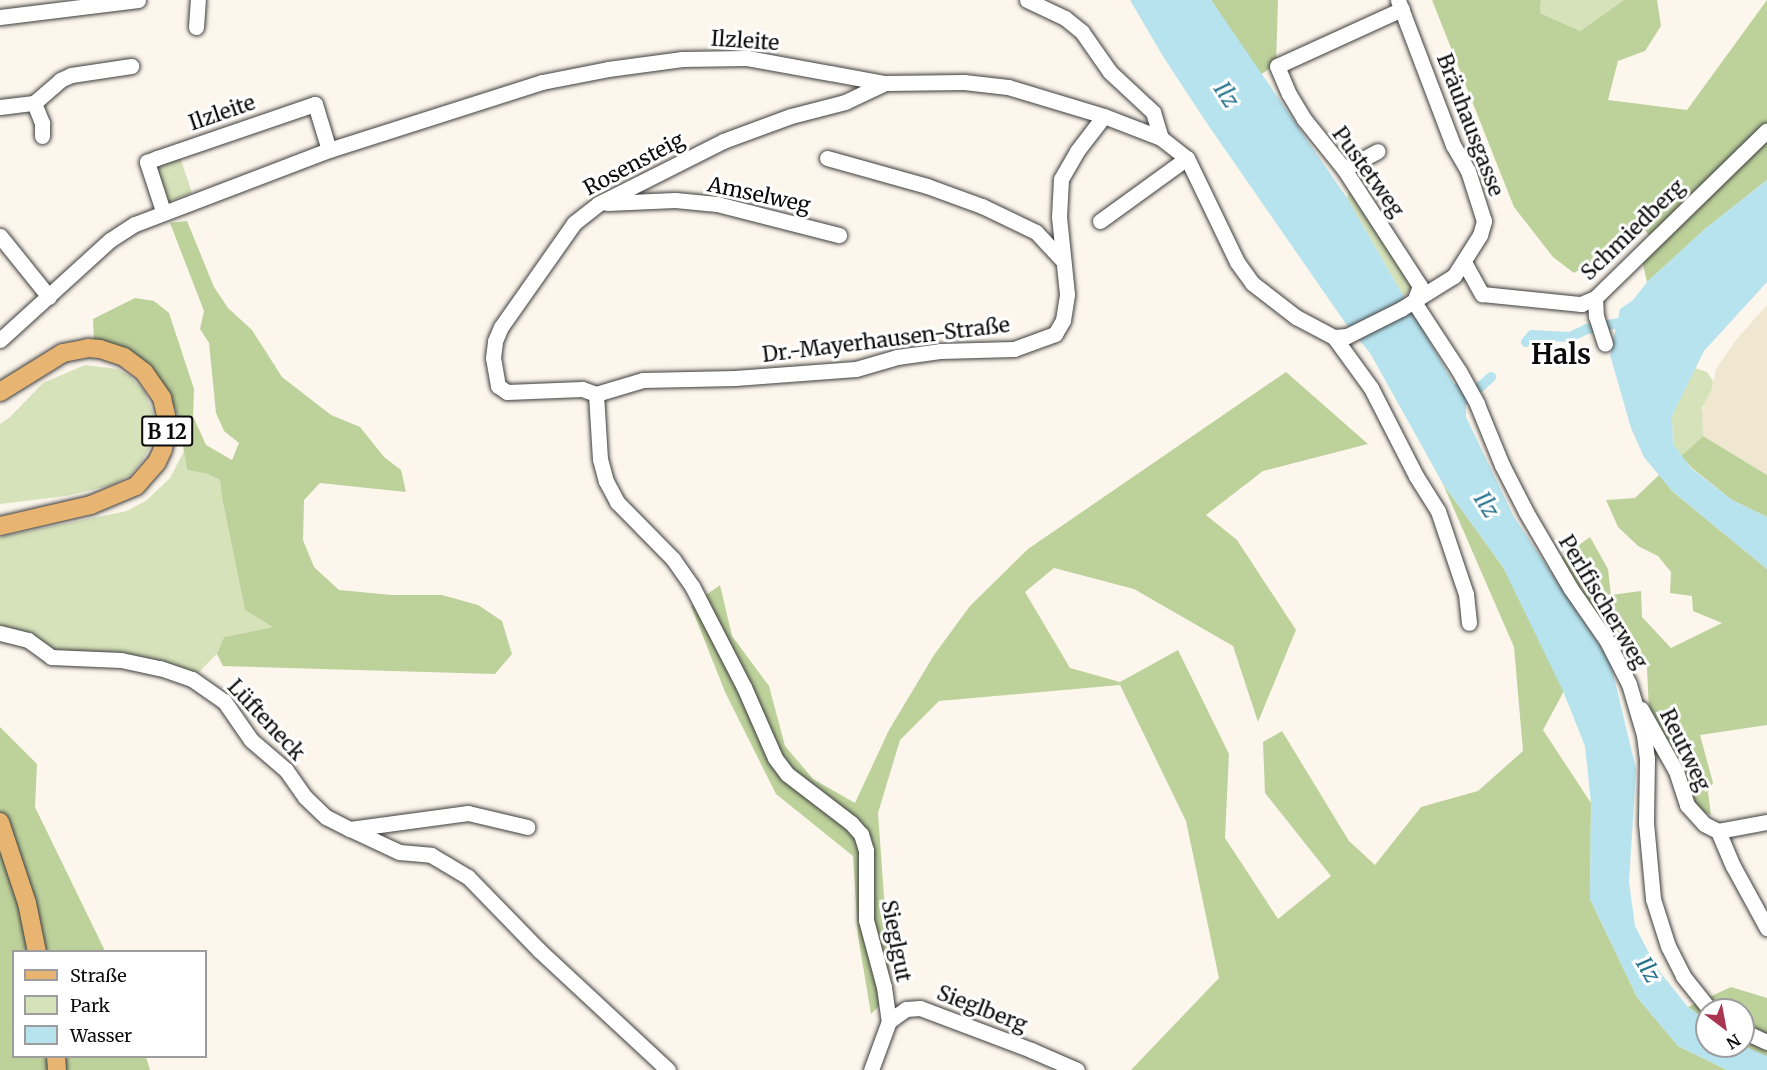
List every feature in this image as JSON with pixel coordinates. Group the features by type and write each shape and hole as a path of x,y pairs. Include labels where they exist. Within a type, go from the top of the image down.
{"main road":[{"name":"B 12","path":"0,392 63,353 88,348 100,349 124,357 144,372 162,398 168,423 163,450 157,462 136,486 91,505 0,526"},
{"path":"0,822 27,903 37,950"}],"street":[{"path":"0,17 138,0"},
{"path":"196,27 198,0"},
{"path":"1027,0 1065,18 1083,32 1110,72 1153,112 1161,138"},
{"name":"Pustetweg","path":"1400,4 1277,66 1289,94 1304,119 1344,169 1420,286 1414,302"},
{"name":"Bräuhausgasse","path":"1341,337 1414,302 1454,276 1480,235 1484,221 1468,171 1453,145 1400,4"},
{"name":"Ilzleite","path":"0,340 110,240 135,224 329,150 542,82 608,69 682,60 747,58 885,83 987,83 1032,93 1104,116 1161,138 1187,158"},
{"path":"0,107 34,103 60,80 71,75 131,66"},
{"name":"Rosensteig","path":"596,394 582,389 507,392 498,386 493,358 495,341 501,327 574,223 598,204 723,141 791,116 845,102 885,83"},
{"path":"34,103 42,123 42,136"},
{"name":"Ilzleite","path":"163,212 147,162 157,158 315,104 329,150"},
{"name":"Dr.-Mayerhausen-Straße","path":"596,394 643,380 735,378 856,369 897,357 940,351 1014,348 1055,334 1063,320 1067,294 1059,217 1061,179 1077,151 1104,116"},
{"name":"Schmiedberg","path":"1464,262 1482,294 1581,304 1595,298 1767,130"},
{"path":"1344,169 1378,151"},
{"path":"827,158 927,186 982,206 1036,231 1063,261"},
{"path":"1100,221 1187,158 1237,262 1252,283 1296,316 1341,337 1371,388 1416,476 1438,511 1466,594 1470,610 1469,623"},
{"name":"Amselweg","path":"598,204 675,200 717,204 839,235"},
{"path":"0,236 49,297"},
{"path":"1595,298 1596,316 1603,339"},
{"name":"Perlfischerweg","path":"1414,302 1477,404 1502,465 1526,512 1571,589 1607,641 1633,699 1644,735 1647,758 1646,823 1653,899 1668,946 1683,976 1700,998"},
{"name":"Sieglgut","path":"596,394 600,459 606,481 617,502 672,559 692,586 744,687 775,758 787,774 851,823 861,834 866,850 866,920 885,987 889,1021"},
{"name":"Lüfteneck","path":"0,633 28,640 51,657 121,660 160,668 192,679 225,700 252,740 286,770 305,797 326,817 399,852 431,855 468,877 539,950 668,1070"},
{"name":"Reutweg","path":"1633,699 1658,735 1676,771 1687,805 1704,824 1718,831"},
{"path":"350,829 468,813 527,827"},
{"path":"1767,822 1718,831 1733,866 1767,928"},
{"name":"Sieglberg","path":"889,1021 906,1009 921,1008 1077,1070"},
{"path":"871,1070 889,1021"}],"shaded area":[{"path":"1767,305 1767,475 1703,436 1701,418 1705,400 1712,389 1716,369 1736,340"}],"green space":[{"path":"1211,0 1278,0 1276,65 1260,75"},
{"path":"1432,0 1541,0 1540,13 1580,31 1624,0 1657,0 1661,26 1645,51 1618,61 1608,100 1687,110 1767,0 1767,180 1705,229 1647,282 1642,260 1657,246 1645,230 1574,273 1553,257 1514,207"},
{"path":"1541,0 1624,0 1580,31 1540,13"},
{"path":"179,154 192,193 164,203 151,163"},
{"path":"1352,181 1413,287 1404,297 1347,198"},
{"path":"187,221 214,287 228,308 252,330 282,377 331,415 360,427 384,457 401,470 406,492 320,483 304,500 303,540 314,567 339,590 392,595 442,595 478,605 502,621 512,654 495,674 223,666 217,654 224,637 273,627 245,610 220,480 208,474 187,470 178,416 165,387 94,341 93,319 135,298 154,301 169,313 194,389 193,416 206,445 232,460 239,443 224,431 216,413 209,343 200,329 204,311 170,223"},
{"path":"85,365 117,369 130,376 144,391 155,418 150,447 141,462 130,475 112,485 66,496 0,504 0,424 10,417 43,383"},
{"path":"1695,368 1707,372 1713,381 1712,389 1702,408 1703,436 1681,456 1673,444 1672,416"},
{"path":"1286,372 1368,444 1263,471 1206,515 1237,540 1296,630 1258,722 1233,646 1134,589 1054,568 1025,592 1070,668 1120,682 1178,650 1229,754 1225,838 1278,919 1331,876 1265,793 1263,742 1282,731 1349,841 1375,865 1421,807 1478,791 1523,751 1514,647 1443,484 1503,567 1564,691 1543,730 1591,803 1590,899 1637,997 1678,1046 1695,1054 1695,1058 1702,1058 1727,1070 1131,1070 1219,978 1186,821 1120,685 939,701 900,740 878,813 891,994 871,1014 858,936 853,856 776,794 725,692 691,606 720,585 732,636 769,686 785,746 813,779 855,803 889,730 934,655 970,606 1028,549"},
{"path":"1703,436 1767,475 1767,517 1732,500 1692,468 1681,456"},
{"path":"184,451 187,470 208,474 220,480 245,610 274,627 224,637 217,654 192,679 160,668 51,657 0,633 0,537 127,511 147,500 170,478"},
{"path":"1660,474 1672,491 1767,569 1767,725 1700,735 1713,783 1708,792 1711,815 1693,808 1649,711 1647,668 1622,647 1558,560 1590,537 1608,569 1611,595 1641,591 1642,617 1671,648 1722,623 1693,611 1692,596 1670,593 1671,572 1658,556 1638,546 1618,527 1606,500 1635,498"},
{"path":"0,727 37,764 35,807 105,950 12,950 12,1058 146,1058 150,1070 0,1070"},
{"path":"1731,987 1767,998 1767,1057 1755,1052 1755,998 1707,998"},
{"path":"1695,1004 1695,1012 1688,1007"}],"water":[{"name":"Ilz","path":"1130,0 1211,0 1347,198 1454,384 1464,383 1473,400 1466,405 1466,417 1514,517 1610,661 1636,769 1629,882 1635,926 1656,967 1688,1007 1695,1012 1695,1054 1678,1046 1637,997 1590,899 1591,803 1585,746 1563,691 1503,567 1443,484 1370,353 1346,324 1164,58"},
{"path":"1767,180 1767,282 1704,351 1672,416 1673,444 1691,468 1732,500 1767,517 1767,569 1672,491 1644,457 1631,428 1610,355 1620,309 1633,300 1647,282 1705,229"},
{"path":"1755,1051 1767,1056 1767,1070 1727,1070 1702,1058 1755,1058"}],"waterway":[{"path":"1526,342 1532,335 1570,337 1587,329 1630,321"},
{"path":"1465,392 1480,387 1491,377"}],"district":[{"name":"Hals","path":"1561,355"}]}
